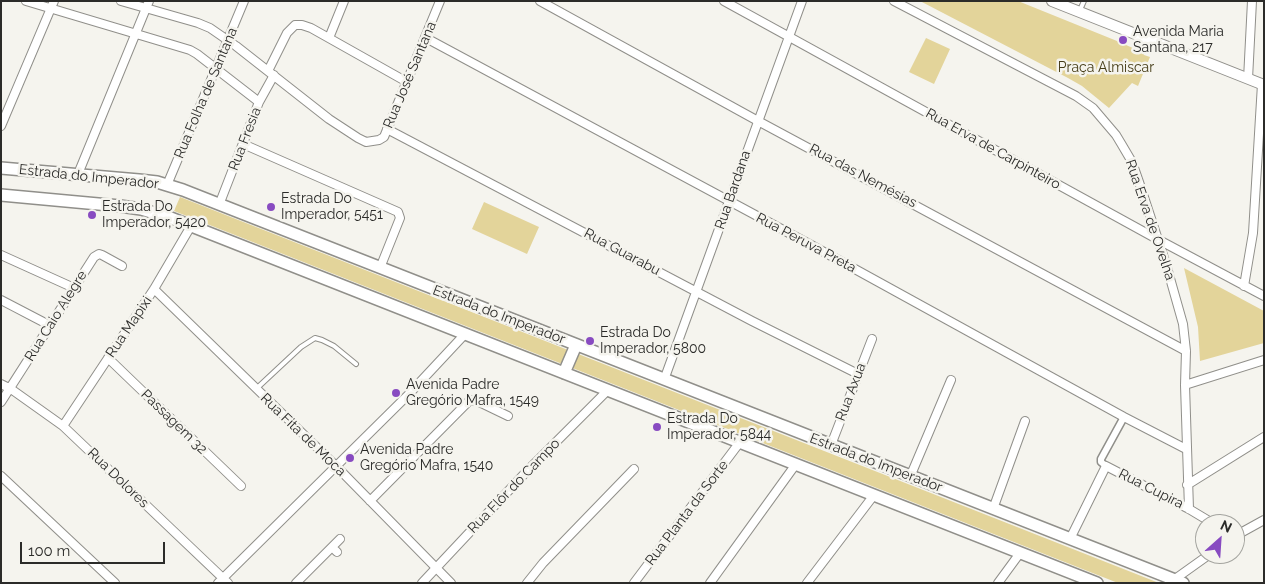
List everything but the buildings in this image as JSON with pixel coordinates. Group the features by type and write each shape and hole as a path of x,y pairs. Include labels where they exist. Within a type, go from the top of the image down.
{"main road":[{"name":"Estrada do Imperador","path":"1,168 139,180 167,185 1070,540 1179,581"},
{"name":"Estrada do Imperador","path":"1,195 140,209 190,226 1096,583"},
{"path":"564,373 576,345"}],"street":[{"path":"26,1 190,50 259,102"},
{"path":"1,126 54,1"},
{"path":"121,1 148,5 198,23 228,40 271,73"},
{"name":"Rua Folha de Santana","path":"167,185 244,1"},
{"path":"344,1 329,38 407,82"},
{"name":"Rua José Santana","path":"271,73 330,119 358,138 366,142 379,140 384,137 440,1"},
{"name":"Rua das Nemésias","path":"540,1 758,121 1186,351"},
{"name":"Rua Erva de Carpinteiro","path":"724,1 1156,239 1264,296"},
{"name":"Rua Bardana","path":"664,380 802,1"},
{"name":"Rua Erva de Ovelha","path":"894,1 1076,96 1093,108 1116,135 1132,162 1156,239 1166,264 1180,316 1186,351 1188,509"},
{"path":"1052,1 1263,84 1253,233 1244,286"},
{"path":"1248,79 1252,1"},
{"path":"78,174 148,5"},
{"name":"Rua Fresia","path":"219,205 287,33 295,25 302,25 329,38"},
{"name":"Rua Peruva Preta","path":"426,38 1124,418 1186,449"},
{"name":"Rua Guarabu","path":"387,129 697,292 858,374"},
{"path":"243,144 398,212 400,218 380,268"},
{"name":"Rua Mapixi","path":"63,426 154,289 190,226"},
{"name":"Rua Caio Alegre","path":"1,402 96,254 102,255 122,266"},
{"path":"1,255 74,288"},
{"name":"Rua Fita de Moca","path":"154,289 335,465 451,583"},
{"path":"1,300 49,325"},
{"path":"223,581 465,334"},
{"name":"Rua Axua","path":"831,445 872,339"},
{"name":"Passagem 32","path":"108,358 241,486"},
{"path":"1185,385 1264,360"},
{"path":"910,477 951,380"},
{"name":"Rua Dolores","path":"1,384 63,426 223,581"},
{"name":"Rua Flôr do Campo","path":"422,583 528,470 608,390"},
{"path":"370,501 470,400 479,402 508,416"},
{"path":"1106,466 1100,462 1101,459 1124,418"},
{"path":"993,509 1025,421"},
{"path":"1187,485 1264,437"},
{"name":"Rua Planta da Sorte","path":"634,583 740,442"},
{"path":"710,583 796,464"},
{"name":"Rua Cupira","path":"1070,540 1106,466 1197,514"},
{"path":"527,583 543,563 634,469"},
{"path":"1,476 115,583"},
{"path":"808,583 874,495"},
{"path":"1245,530 1264,520"},
{"path":"296,583 334,550 340,539"},
{"path":"998,583 1020,553"},
{"path":"1179,581 1199,564"}],"lane":[{"path":"1079,12 1084,1"},
{"path":"256,389 301,347 315,338 334,346 356,364"}],"green space":[{"name":"Praça Almiscar","path":"920,1 1018,1 1117,41 1150,57 1138,86 1132,83 1109,108 1082,86 1068,78"},
{"path":"926,38 950,49 934,84 909,72"},
{"path":"180,197 1159,583 1118,583 174,211"},
{"path":"484,202 539,227 527,254 472,229"},
{"path":"1184,268 1264,311 1264,343 1200,361 1198,327"}],"place":[{"name":"Avenida Maria Santana, 217","path":"1123,40"},
{"name":"Estrada Do Imperador, 5451","path":"271,207"},
{"name":"Estrada Do Imperador, 5420","path":"92,215"},
{"name":"Estrada Do Imperador, 5800","path":"590,341"},
{"name":"Avenida Padre Gregório Mafra, 1549","path":"396,393"},
{"name":"Estrada Do Imperador, 5844","path":"657,427"},
{"name":"Avenida Padre Gregório Mafra, 1540","path":"350,458"}]}
